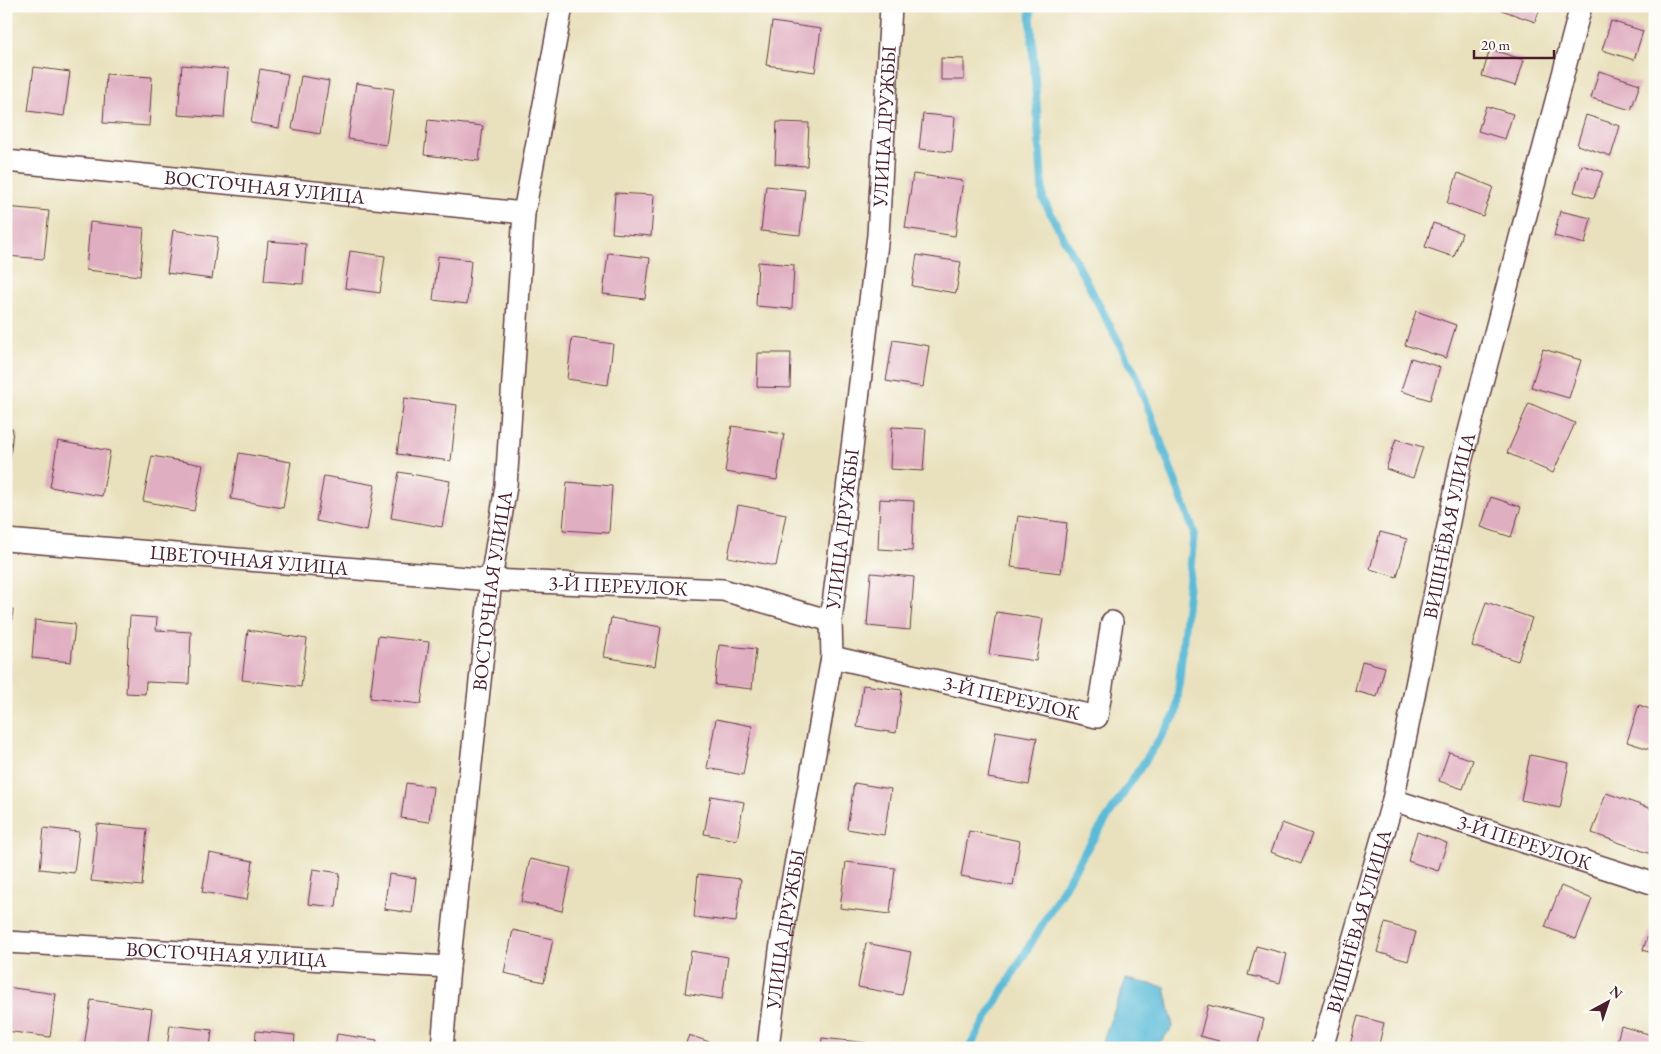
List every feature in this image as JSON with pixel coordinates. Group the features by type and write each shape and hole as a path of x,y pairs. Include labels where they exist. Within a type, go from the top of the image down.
{"street":[{"name":"ВОСТОЧНАЯ УЛИЦА","path":"442,1048 491,580 506,486 524,213 562,6"},
{"name":"УЛИЦА ДРУЖБЫ","path":"768,1048 780,950 832,657 831,622 878,235 891,6"},
{"name":"ВИШНЁВАЯ УЛИЦА","path":"1322,1048 1393,800 1462,462 1581,6"},
{"name":"ВОСТОЧНАЯ УЛИЦА","path":"6,161 524,213"},
{"name":"ЦВЕТОЧНАЯ УЛИЦА","path":"6,540 491,580"},
{"name":"3-Й ПЕРЕУЛОК","path":"491,580 723,590 831,622"},
{"name":"3-Й ПЕРЕУЛОК","path":"832,657 1098,717 1112,622"},
{"name":"3-Й ПЕРЕУЛОК","path":"1393,800 1655,884"},
{"name":"ВОСТОЧНАЯ УЛИЦА","path":"6,942 449,967"}],"water":[{"path":"1126,979 1165,987 1173,1027 1155,1048 1100,1048"}],"building":[{"path":"1496,6 1541,6 1535,22 1496,8"},
{"path":"1611,21 1643,31 1634,60 1602,50"},
{"path":"772,22 821,29 815,72 766,65"},
{"path":"1490,49 1524,60 1516,86 1482,76"},
{"path":"941,58 964,59 964,80 941,80"},
{"path":"182,65 228,69 224,118 178,115"},
{"path":"34,67 70,72 64,116 28,111"},
{"path":"260,69 288,74 279,128 251,123"},
{"path":"1599,71 1640,84 1631,110 1591,98"},
{"path":"106,74 152,77 149,126 103,123"},
{"path":"301,76 329,81 320,134 292,129"},
{"path":"356,83 394,89 386,145 348,139"},
{"path":"1486,106 1513,114 1505,139 1478,131"},
{"path":"923,114 955,117 952,152 919,149"},
{"path":"1586,115 1620,126 1611,156 1577,145"},
{"path":"428,120 483,126 479,161 424,155"},
{"path":"777,122 809,123 807,166 775,164"},
{"path":"1582,165 1603,172 1594,198 1574,192"},
{"path":"1458,173 1493,187 1483,216 1447,203"},
{"path":"913,174 963,181 955,236 905,228"},
{"path":"766,186 805,190 800,235 761,231"},
{"path":"615,193 654,195 651,236 612,233"},
{"path":"6,207 49,211 44,259 6,256"},
{"path":"1560,211 1591,218 1585,244 1554,236"},
{"path":"90,222 144,228 140,276 86,270"},
{"path":"1433,223 1462,233 1454,257 1425,247"},
{"path":"173,230 218,237 212,279 167,273"},
{"path":"268,241 306,244 303,284 264,281"},
{"path":"350,251 385,256 380,293 345,288"},
{"path":"608,253 650,258 645,299 603,294"},
{"path":"917,255 961,262 956,293 912,286"},
{"path":"438,256 471,260 467,304 433,300"},
{"path":"758,262 794,265 792,309 756,306"},
{"path":"1416,311 1456,325 1446,358 1405,345"},
{"path":"572,338 613,344 608,385 567,379"},
{"path":"893,340 929,346 923,387 886,381"},
{"path":"1543,349 1581,360 1569,398 1531,387"},
{"path":"758,353 791,353 790,388 757,387"},
{"path":"1411,358 1440,367 1430,400 1401,391"},
{"path":"404,398 457,405 451,461 397,454"},
{"path":"1529,403 1575,423 1553,473 1507,453"},
{"path":"732,426 784,434 777,480 725,472"},
{"path":"892,427 926,429 923,471 890,469"},
{"path":"6,428 13,429 8,479 6,479"},
{"path":"1396,439 1423,447 1413,478 1386,469"},
{"path":"58,441 110,451 102,496 50,487"},
{"path":"239,453 291,462 283,508 231,499"},
{"path":"152,456 203,465 194,511 143,501"},
{"path":"399,472 450,481 442,527 391,518"},
{"path":"324,476 375,485 367,531 316,521"},
{"path":"567,482 612,486 609,533 563,530"},
{"path":"1491,497 1521,507 1511,537 1481,527"},
{"path":"880,499 914,501 912,551 878,549"},
{"path":"738,505 786,514 776,566 728,557"},
{"path":"1018,516 1067,523 1061,573 1011,567"},
{"path":"1380,532 1407,539 1397,577 1370,569"},
{"path":"871,573 914,577 910,630 867,626"},
{"path":"1486,602 1532,618 1518,661 1472,646"},
{"path":"6,609 13,609 9,650 6,649"},
{"path":"996,612 1043,619 1036,661 989,654"},
{"path":"130,616 157,618 156,630 191,632 189,684 146,682 145,694 126,693"},
{"path":"611,618 661,627 655,666 604,657"},
{"path":"35,620 75,624 71,662 32,658"},
{"path":"248,630 307,639 301,687 242,680"},
{"path":"378,636 429,642 421,704 370,698"},
{"path":"719,645 756,649 752,689 715,685"},
{"path":"1362,661 1385,667 1377,697 1355,691"},
{"path":"863,685 902,690 896,733 857,727"},
{"path":"1639,705 1655,711 1655,751 1627,742"},
{"path":"716,719 752,726 743,775 707,768"},
{"path":"996,731 1037,738 1029,785 988,778"},
{"path":"1449,752 1473,760 1463,789 1439,781"},
{"path":"1530,755 1569,763 1560,808 1521,800"},
{"path":"406,783 433,787 429,822 401,818"},
{"path":"854,783 891,789 884,835 847,829"},
{"path":"1606,793 1655,810 1654,855 1592,833"},
{"path":"711,796 744,802 737,840 704,834"},
{"path":"1282,823 1312,834 1301,864 1271,852"},
{"path":"97,824 147,829 142,886 91,881"},
{"path":"44,828 79,832 74,873 40,869"},
{"path":"969,831 1020,841 1013,886 961,876"},
{"path":"1417,832 1447,843 1438,871 1408,861"},
{"path":"209,853 253,861 247,900 202,892"},
{"path":"530,859 571,868 562,911 521,902"},
{"path":"846,862 895,868 890,914 840,908"},
{"path":"313,869 340,873 336,907 308,904"},
{"path":"389,874 416,878 412,913 384,909"},
{"path":"698,874 741,879 736,922 694,917"},
{"path":"1561,886 1592,899 1576,939 1545,927"},
{"path":"1655,914 1655,954 1643,950"},
{"path":"1385,923 1416,932 1408,961 1377,952"},
{"path":"513,930 553,939 544,982 504,973"},
{"path":"866,943 911,952 902,995 858,987"},
{"path":"1256,946 1287,954 1280,983 1248,975"},
{"path":"691,951 728,957 722,999 685,993"},
{"path":"6,987 56,994 50,1037 6,1031"},
{"path":"91,1000 152,1009 147,1048 84,1047"},
{"path":"1208,1005 1264,1019 1257,1048 1245,1048 1200,1036"},
{"path":"1358,1016 1384,1023 1378,1048 1349,1048"},
{"path":"170,1025 212,1030 210,1048 167,1048"},
{"path":"1621,1026 1655,1036 1655,1048 1615,1048"},
{"path":"256,1031 295,1035 294,1048 255,1048"},
{"path":"337,1034 377,1040 375,1048 335,1048"},
{"path":"689,1035 724,1047 724,1048 684,1048"},
{"path":"822,1038 868,1043 868,1048 821,1048"}],"waterway":[{"path":"969,1048 1086,850 1176,714 1194,532 1136,375 1043,199 1030,6"}]}
